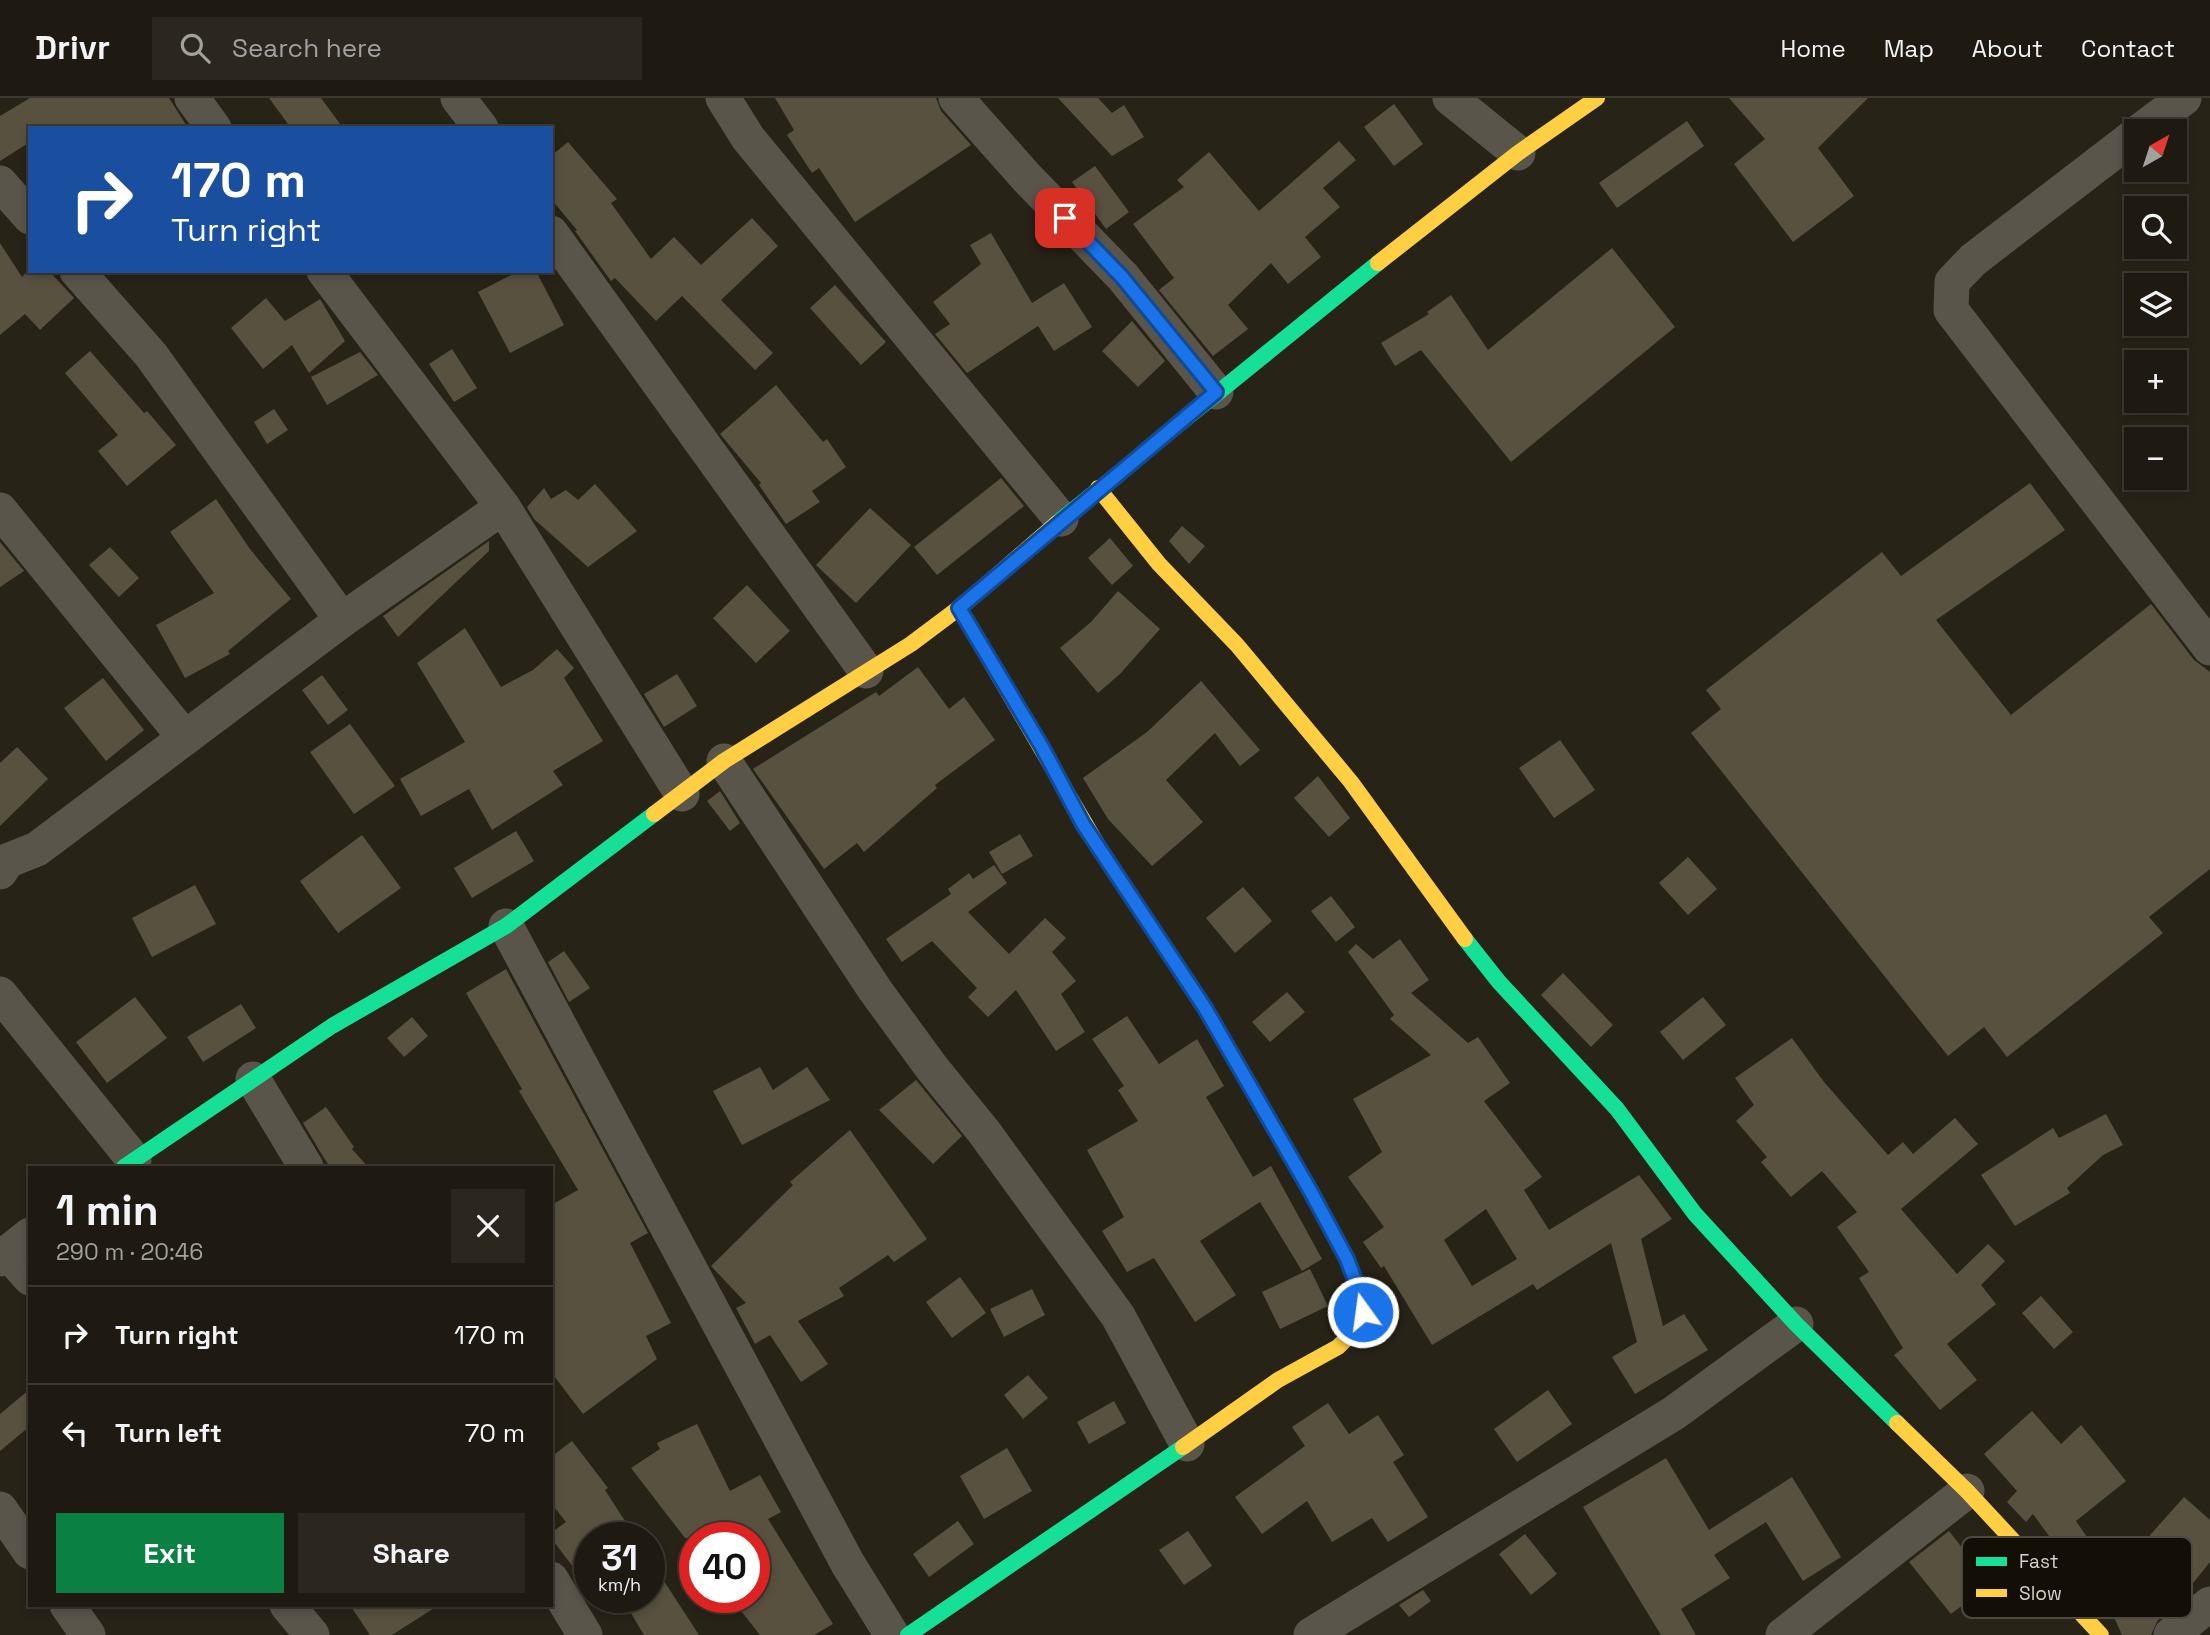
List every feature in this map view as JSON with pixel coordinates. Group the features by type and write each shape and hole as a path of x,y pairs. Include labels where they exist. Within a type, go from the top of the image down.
{"street":[{"path":"192,98 213,126"},
{"path":"458,98 479,126"},
{"path":"723,98 748,138 1061,520"},
{"path":"956,98 1027,178 1122,277 1216,392"},
{"path":"1450,98 1518,153"},
{"path":"0,994 129,1164 332,1026 506,926 724,761 911,644 959,608 1098,488 1216,392 1518,153 1597,98"},
{"path":"2156,119 2183,98"},
{"path":"2124,144 1973,260 1952,282 1951,310 2210,648"},
{"path":"0,183 28,215"},
{"path":"553,236 866,671"},
{"path":"79,273 151,355 342,620"},
{"path":"326,273 503,507 682,794"},
{"path":"1098,488 1159,564 1237,645 1351,782 1449,919 1499,982 1617,1109 1695,1214 1796,1324 1967,1491 2010,1537"},
{"path":"2,862 37,849 342,620 503,507"},
{"path":"0,509 185,738"},
{"path":"908,1635 1087,1516 1278,1380 1338,1347 1358,1327 1363,1312 1360,1293 1347,1259 1311,1192 1205,1008 1083,824 1042,747 959,608"},
{"path":"724,761 876,990 1118,1316 1187,1444"},
{"path":"506,926 848,1564 892,1635"},
{"path":"253,1079 305,1166"},
{"path":"12,1249 28,1275"},
{"path":"1311,1635 1674,1413 1796,1324"},
{"path":"1783,1635 1967,1491"},
{"path":"0,1509 28,1549"},
{"path":"553,1582 584,1635"},
{"path":"2171,1635 2210,1604"},
{"path":"67,1607 88,1635"},
{"path":"289,1607 312,1635"},
{"path":"2085,1618 2101,1635"}],"building":[{"path":"30,98 169,98 187,126 28,126 28,143 0,161 0,116"},
{"path":"269,98 321,98 342,126 290,126"},
{"path":"775,98 936,98 941,111 971,145 855,222 819,168 812,173 787,135 794,130"},
{"path":"1058,98 1098,98 1112,113 1124,105 1144,137 1112,156"},
{"path":"1729,98 1868,98 1818,148 1854,196 1793,242 1734,164 1765,139"},
{"path":"1394,104 1423,144 1394,166 1364,127"},
{"path":"1687,121 1704,146 1617,208 1599,183"},
{"path":"1339,141 1356,160 1323,188 1340,207 1305,237 1321,257 1288,284 1271,263 1228,305 1248,329 1213,356 1159,290 1174,278 1133,224 1184,187 1177,180 1209,152 1259,211"},
{"path":"568,142 617,199 611,203 651,259 674,237 701,265 752,218 778,246 721,300 773,353 755,370 682,296 656,321 615,278 611,281 575,231 577,230 553,201 553,154"},
{"path":"1095,166 1129,212 1106,229 1072,182"},
{"path":"991,233 1032,303 1064,283 1092,327 1054,351 1038,326 967,373 935,334 950,324 933,302 981,264 970,245"},
{"path":"0,243 22,277 28,271 51,273 74,298 40,330 25,314 0,335"},
{"path":"1612,248 1675,327 1511,462 1421,350 1395,366 1381,343 1429,314 1427,312 1451,295 1488,350"},
{"path":"515,273 537,273 564,325 510,353 478,292"},
{"path":"835,285 886,342 861,365 810,308"},
{"path":"266,298 285,321 320,299 345,341 309,373 292,345 263,369 231,328"},
{"path":"1132,321 1165,361 1138,387 1102,351"},
{"path":"452,349 477,388 454,402 429,364"},
{"path":"90,351 176,445 127,486 98,451 118,435 65,373"},
{"path":"360,352 378,375 327,405 311,377"},
{"path":"776,385 823,442 827,439 846,467 812,491 820,502 786,524 759,485 761,483 720,434"},
{"path":"274,409 288,430 267,444 254,422"},
{"path":"1001,478 1024,506 937,575 914,547"},
{"path":"2030,483 2065,530 1936,620 2011,715 2151,604 2194,660 2210,672 2210,869 2149,917 2163,933 2007,1057 1984,1027 1948,1056 1691,733 1721,709 1706,690 1882,552 1901,576"},
{"path":"595,484 637,531 588,567 534,519 527,507 544,488 551,499 566,490 578,500"},
{"path":"216,499 250,549 291,599 228,651 230,654 185,678 156,625 214,593 170,532"},
{"path":"870,508 911,545 856,603 816,565"},
{"path":"1182,526 1205,546 1189,564 1169,541"},
{"path":"1110,538 1133,566 1112,585 1088,558"},
{"path":"489,541 489,551 398,637 383,616"},
{"path":"0,542 24,571 0,587"},
{"path":"110,547 139,578 119,597 89,565"},
{"path":"747,585 790,631 756,663 713,618"},
{"path":"1118,591 1160,629 1120,674 1098,693 1060,648 1091,622"},
{"path":"465,628 501,687 533,670 557,649 574,668 564,678 603,741 553,771 563,785 492,830 469,789 421,816 400,779 465,742 417,663"},
{"path":"918,667 949,709 964,697 995,740 935,785 937,788 864,852 857,843 824,869 753,769 876,692 879,696"},
{"path":"677,674 697,706 664,727 644,694"},
{"path":"322,675 348,710 328,725 302,690"},
{"path":"103,678 144,730 106,761 64,708"},
{"path":"1201,681 1260,750 1240,766 1215,733 1166,780 1203,822 1152,866 1108,819 1083,778 1147,732"},
{"path":"350,724 395,786 354,814 310,752"},
{"path":"1560,740 1595,790 1554,818 1519,768"},
{"path":"17,747 48,779 0,826 0,763"},
{"path":"1318,776 1350,818 1329,837 1294,798"},
{"path":"720,791 740,823 730,831 707,801"},
{"path":"516,831 534,861 472,898 454,868"},
{"path":"1020,834 1033,856 1002,874 989,852"},
{"path":"362,835 401,888 338,933 300,881"},
{"path":"1688,857 1717,889 1688,915 1659,883"},
{"path":"994,865 1007,883 968,912 1009,954 1045,918 1066,938 1052,952 1076,981 1061,994 1085,1032 1056,1051 1016,990 988,1017 968,997 977,988 932,941 902,962 886,939 951,894 948,889 969,873 973,879"},
{"path":"195,885 216,924 152,957 132,918"},
{"path":"1243,887 1272,921 1235,953 1206,918"},
{"path":"1331,896 1355,927 1336,942 1311,911"},
{"path":"1400,939 1429,980 1411,993 1468,1043 1478,1037 1510,1083 1484,1101 1542,1177 1524,1190 1549,1230 1639,1175 1672,1219 1641,1239 1663,1326 1684,1314 1708,1350 1635,1394 1612,1357 1637,1342 1611,1243 1537,1290 1533,1284 1432,1345 1384,1266 1381,1268 1363,1242 1384,1227 1348,1177 1382,1152 1353,1099 1431,1055 1390,1019 1394,1015 1348,952 1356,944 1373,959","holes":["1486,1209 1517,1259 1472,1286 1444,1240"]},
{"path":"564,951 590,988 569,1002 548,962"},
{"path":"506,969 648,1233 630,1243 671,1323 646,1336 657,1359 583,1414 553,1375 553,1204 578,1190 519,1091 522,1089 466,993"},
{"path":"1563,973 1613,1025 1591,1047 1541,995"},
{"path":"1287,992 1305,1012 1270,1042 1252,1022"},
{"path":"135,997 167,1038 107,1083 76,1042"},
{"path":"1703,997 1726,1025 1683,1060 1660,1032"},
{"path":"241,1004 256,1028 203,1062 187,1037"},
{"path":"1127,1016 1159,1064 1197,1039 1224,1086 1206,1097 1253,1177 1271,1166 1322,1259 1302,1271 1260,1202 1200,1241 1236,1295 1195,1322 1154,1258 1127,1272 1102,1231 1124,1217 1087,1150 1138,1121 1118,1090 1124,1086 1092,1039"},
{"path":"412,1017 428,1036 404,1057 387,1038"},
{"path":"1792,1038 1824,1082 1888,1155 1903,1142 1913,1154 1955,1118 1978,1144 1901,1209 1957,1274 1988,1244 2005,1261 1981,1285 1996,1304 1947,1344 1977,1380 1940,1410 1894,1355 1903,1348 1859,1278 1869,1272 1837,1227 1857,1212 1822,1171 1791,1197 1761,1162 1767,1157 1736,1121 1754,1105 1735,1078"},
{"path":"760,1067 773,1090 807,1067 830,1100 742,1145 713,1091"},
{"path":"916,1080 962,1136 933,1164 879,1110"},
{"path":"326,1107 354,1147 352,1149 367,1166 329,1166 303,1123"},
{"path":"2106,1114 2123,1145 2103,1155 2067,1188 2070,1193 2015,1226 1981,1175 2053,1128 2059,1138"},
{"path":"850,1130 927,1239 894,1262 888,1255 839,1288 844,1296 798,1321 828,1364 801,1382 770,1335 755,1344 736,1308 746,1303 711,1266 793,1185 790,1182"},
{"path":"1310,1269 1328,1306 1280,1329 1262,1292"},
{"path":"960,1277 986,1313 952,1338 926,1302"},
{"path":"1032,1289 1045,1315 1004,1337 990,1309"},
{"path":"2041,1296 2073,1332 2054,1349 2022,1313"},
{"path":"1028,1375 1048,1398 1023,1419 1004,1395"},
{"path":"1548,1390 1572,1424 1517,1462 1494,1429"},
{"path":"28,1391 28,1428 0,1451 0,1414"},
{"path":"1114,1401 1126,1423 1089,1444 1077,1422"},
{"path":"1328,1403 1349,1434 1378,1415 1404,1455 1393,1462 1428,1517 1388,1542 1372,1518 1332,1542 1307,1501 1262,1534 1235,1497 1305,1446 1292,1427"},
{"path":"2032,1411 2061,1444 2081,1425 2126,1481 2076,1521 2087,1537 2050,1537 2033,1514 2026,1522 2007,1502 2017,1491 1984,1454"},
{"path":"697,1424 730,1491 760,1475 781,1512 768,1519 770,1522 679,1522 679,1530 631,1468 660,1449 657,1443"},
{"path":"572,1441 608,1488 605,1490 626,1522 574,1522 574,1568 553,1541 553,1532 566,1522 553,1506 553,1455"},
{"path":"1007,1448 1032,1491 984,1519 960,1476"},
{"path":"1666,1458 1709,1530 1792,1477 1841,1557 1803,1581 1766,1522 1714,1555 1730,1578 1681,1609 1696,1635 1661,1635 1583,1507"},
{"path":"2184,1497 2210,1520 2210,1562 2192,1584 2192,1537 2148,1537"},
{"path":"958,1521 974,1544 929,1577 913,1554"},
{"path":"770,1522 833,1624 814,1635 760,1635 743,1613 770,1613"},
{"path":"1188,1531 1212,1566 1184,1585 1159,1550"},
{"path":"1949,1531 1962,1548 1962,1606 1951,1614 1909,1562"},
{"path":"1525,1534 1557,1574 1531,1595 1499,1554"},
{"path":"665,1583 679,1604 679,1613 685,1613 699,1635 644,1635 631,1613 665,1613"},
{"path":"1423,1590 1431,1601 1409,1617 1399,1605"},
{"path":"351,1607 436,1607 392,1635 370,1635"},
{"path":"2114,1618 2161,1618 2151,1635 2122,1635"}],"traffic: fast":[{"path":"1057,523 1378,263"},
{"path":"125,1166 332,1026 506,926 654,814"},
{"path":"1100,849 1205,1008 1320,1208"},
{"path":"1465,939 1499,982 1617,1109 1695,1214 1796,1324 1897,1423"},
{"path":"908,1635 1183,1447"}],"traffic: slow":[{"path":"1378,263 1518,153 1597,98"},
{"path":"1098,488 1159,564 1237,645 1351,782 1465,939"},
{"path":"654,814 724,761 911,644 959,608 1057,523"},
{"path":"959,608 1100,849"},
{"path":"1183,1447 1278,1380 1338,1347 1358,1327 1363,1312 1360,1293 1347,1259 1320,1208"},
{"path":"1897,1423 2010,1537"},
{"path":"2085,1618 2101,1635"}],"route":[{"path":"1065,218 1122,277 1216,392 1098,488 959,608 1042,747 1083,824 1205,1008 1311,1192 1347,1259 1360,1293 1363,1312"}]}
